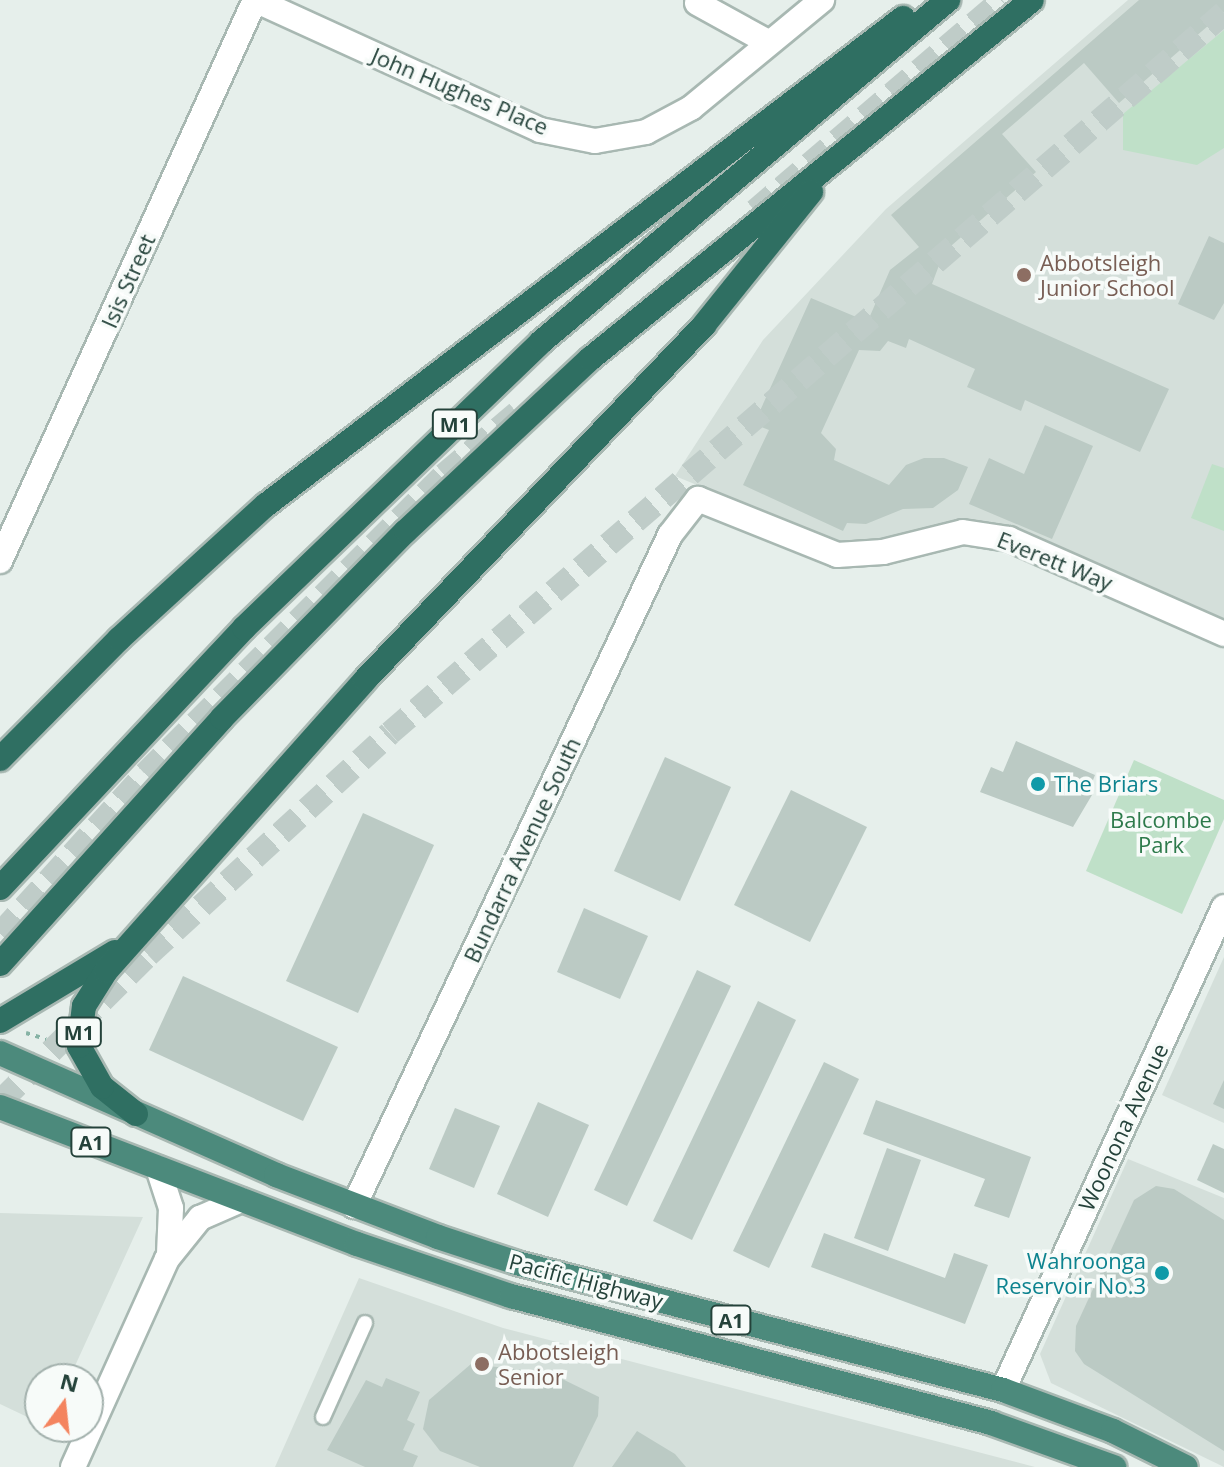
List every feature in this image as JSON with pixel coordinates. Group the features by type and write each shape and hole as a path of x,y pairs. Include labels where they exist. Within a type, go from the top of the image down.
{"highway":[{"name":"M1","path":"0,759 119,639 266,505 862,45 931,0"},
{"name":"M1","path":"0,888 244,628 541,342 948,0"},
{"name":"M1","path":"0,964 145,799 406,531 590,359 1032,0"},
{"name":"M1","path":"136,1114 94,1077 79,1034 87,1000 130,942 376,668 704,325 842,152"},
{"name":"M1","path":"5,1019 130,942"},
{"name":"Pacific Highway","path":"0,1053 354,1206 517,1263 1003,1390 1113,1431 1186,1467"},
{"name":"Pacific Highway","path":"0,1107 241,1200 511,1296 991,1423 1114,1467"}],"street":[{"name":"John Hughes Place","path":"255,0 540,130 595,141 646,132 691,108 822,0"},
{"name":"Isis Street","path":"0,561 255,0"},
{"path":"697,3 768,42"},
{"name":"Everett Way","path":"698,499 837,555 883,552 963,532 1009,539 1224,634"},
{"name":"Bundarra Avenue South","path":"354,1206 670,535 698,499"},
{"name":"Woonona Avenue","path":"1003,1390 1224,907"},
{"path":"158,1168 172,1218 167,1259"},
{"path":"73,1467 167,1259 200,1218 241,1200"}],"lane":[{"path":"323,1417 365,1323"}],"shaded area":[{"name":"Abbotsleigh Junior School","path":"1128,0 1224,0 1224,627 1012,529 964,523 880,541 838,543 675,476 763,340 886,209"},
{"path":"1224,957 1224,1123 1162,1095"},
{"name":"Wahroonga Reservoir No.3","path":"1128,1159 1224,1198 1224,1467 1051,1383 1040,1354"},
{"path":"0,1213 143,1217 76,1363 24,1363 24,1415 0,1404"},
{"name":"Abbotsleigh Senior","path":"359,1278 503,1328 1035,1467 275,1467"}],"green space":[{"path":"1224,30 1224,148 1197,165 1123,150 1123,114"},
{"path":"1212,464 1224,468 1224,531 1191,518"},
{"name":"Balcombe Park","path":"1134,760 1224,800 1224,819 1182,914 1086,871"}],"building":[{"path":"1139,0 1224,0 1224,12 1119,103 1084,63 1002,134 1036,172 944,252 932,284 1169,389 1140,452 1025,400 1021,411 967,387 975,369 909,339 906,348 888,341 880,351 859,350 821,433 836,449 834,460 889,485 906,465 924,458 944,458 968,467 958,490 933,508 903,509 866,524 847,523 843,531 743,485 769,430 754,424 811,298 861,319 870,316 890,270 919,247 891,215"},
{"path":"1209,236 1224,243 1224,303 1214,320 1178,304"},
{"path":"1045,425 1093,446 1052,539 969,504 989,458 1024,474"},
{"name":"The Briars","path":"1016,741 1095,775 1088,793 1092,795 1073,827 980,792 991,767 1003,772"},
{"path":"665,757 731,787 680,901 614,871"},
{"path":"791,790 867,827 810,942 734,905"},
{"path":"363,813 434,845 358,1013 286,981"},
{"path":"584,908 648,936 620,999 557,972"},
{"path":"697,970 731,986 627,1206 594,1190"},
{"path":"183,976 338,1047 303,1121 149,1050"},
{"path":"758,1001 796,1020 692,1240 653,1221"},
{"path":"824,1062 859,1079 769,1268 733,1251"},
{"path":"1224,1080 1224,1109 1213,1104"},
{"path":"876,1100 1031,1157 1009,1218 974,1206 985,1179 863,1134"},
{"path":"538,1102 589,1125 548,1217 497,1194"},
{"path":"455,1108 500,1126 474,1188 429,1169"},
{"path":"1213,1144 1224,1149 1224,1193 1197,1180"},
{"path":"887,1148 921,1160 888,1251 854,1238"},
{"name":"Wahroonga Reservoir No.3","path":"1156,1186 1174,1189 1224,1220 1224,1451 1084,1364 1075,1351 1076,1326 1134,1200"},
{"path":"824,1233 945,1278 954,1253 988,1265 965,1324 811,1267"},
{"path":"471,1364 550,1373 599,1397 598,1416 573,1467 480,1467 440,1451 423,1429 429,1400"},
{"path":"386,1378 420,1392 407,1420 415,1424 403,1450 418,1456 413,1467 365,1467 327,1450 366,1380 382,1387"},
{"path":"637,1431 675,1454 686,1467 612,1467"}],"tunnel":[{"path":"755,211 1002,0"},
{"path":"0,1102 148,955 390,733 1224,13"},
{"path":"0,934 145,774 444,475 517,413"}],"place":[{"name":"Abbotsleigh Junior School","path":"1024,275"},
{"name":"The Briars","path":"1038,784"},
{"name":"Wahroonga Reservoir No.3","path":"1162,1273"},
{"name":"Abbotsleigh Senior","path":"482,1364"}]}
